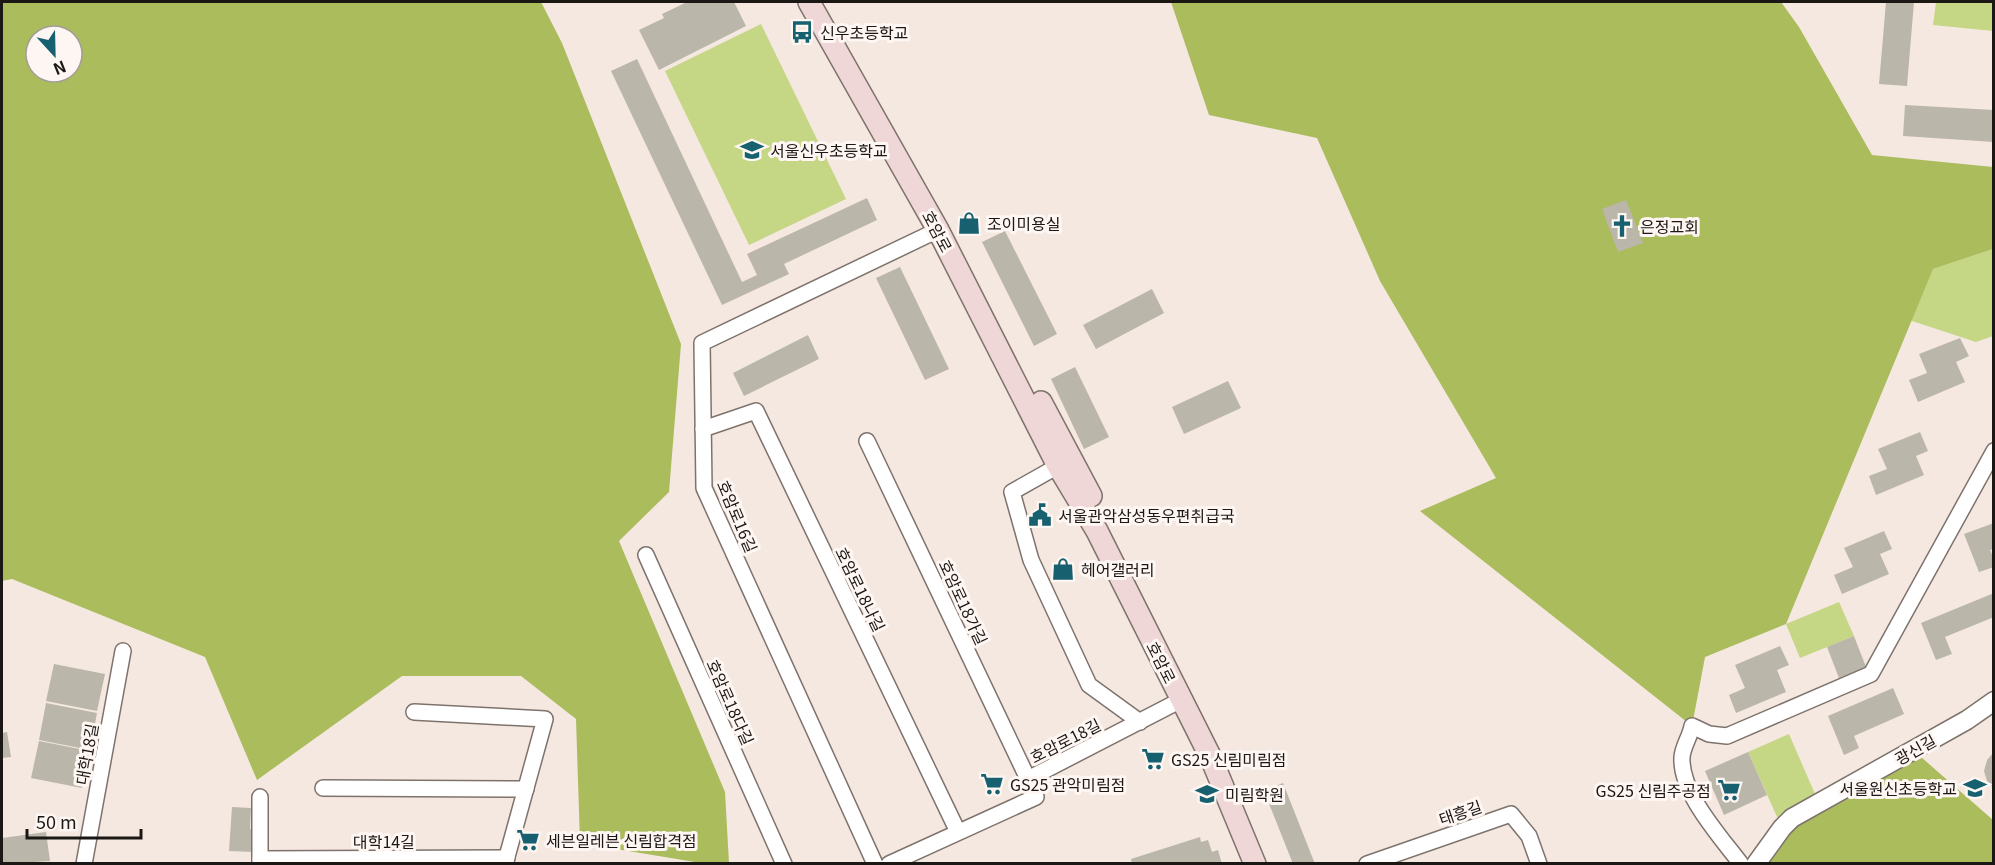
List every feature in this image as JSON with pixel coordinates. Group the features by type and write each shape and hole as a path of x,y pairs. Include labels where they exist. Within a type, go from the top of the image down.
{"main road":[{"name":"호암로","path":"809,2 938,230 1058,466 1097,531 1211,758 1255,864"},
{"path":"822,2 926,186 1088,490 1219,753 1263,864"}],"street":[{"name":"호암로16길","path":"875,864 704,488 702,343 938,230"},
{"name":"호암로18나길","path":"703,429 756,411 958,832"},
{"name":"호암로18가길","path":"867,441 1028,779"},
{"path":"1741,864 1689,791 1682,767 1682,754 1690,737 1692,726 1709,734 1725,736 1871,674 1994,451"},
{"path":"1058,466 1012,492 1031,560 1089,685 1140,722"},
{"name":"호암로18다길","path":"646,555 784,864"},
{"name":"대학18길","path":"84,864 123,651"},
{"name":"호암로18길","path":"890,864 1036,797 1028,779 1181,700"},
{"name":"광신길","path":"1756,864 1792,818 1966,720 1994,701"},
{"name":"대학14길","path":"260,797 260,861 506,861 545,719 414,712"},
{"path":"323,788 526,789"},
{"name":"태흥길","path":"1366,864 1511,814 1529,836 1539,864"}],"green space":[{"path":"2,2 541,2 562,43 681,344 669,492 619,541 725,792 729,863 701,863 580,843 576,719 521,676 402,676 257,780 205,657 12,579 2,581"},
{"path":"1171,2 1781,2 1799,27 1872,155 1993,167 1993,249 1933,269 1786,624 1705,657 1692,726 1420,511 1496,478 1380,281 1317,138 1209,115"},
{"path":"1936,2 1993,2 1993,31 1933,25"},
{"path":"761,24 846,199 749,245 665,71"},
{"path":"1993,249 1993,336 1976,342 1909,320 1930,270"},
{"path":"1839,602 1854,636 1800,658 1786,624"},
{"path":"1789,734 1818,801 1782,828 1748,752"},
{"path":"1913,750 1993,820 1993,863 1756,864 1782,828"}],"building":[{"path":"687,2 734,2 746,26 659,70 639,30 664,18 662,14"},
{"path":"1886,2 1914,2 1907,86 1879,84"},
{"path":"637,59 742,282 757,275 747,254 867,198 877,220 784,264 789,274 722,305 611,71"},
{"path":"1905,105 1994,110 1994,142 1903,136"},
{"name":"은정교회","path":"1626,200 1643,243 1618,252 1602,209"},
{"path":"1005,231 1057,334 1034,346 982,242"},
{"path":"900,267 949,369 925,380 876,278"},
{"path":"1152,289 1164,313 1096,349 1083,325"},
{"path":"808,335 819,359 744,396 733,373"},
{"path":"1960,338 1969,356 1956,362 1965,382 1918,402 1909,380 1927,373 1919,354"},
{"path":"1075,367 1109,437 1084,449 1051,379"},
{"path":"1228,381 1241,408 1184,434 1172,407"},
{"path":"1920,432 1928,451 1916,456 1924,475 1876,495 1869,476 1887,469 1878,449"},
{"path":"1994,523 1994,549 1990,550 1994,559 1994,567 1979,572 1964,534"},
{"path":"1884,531 1892,549 1880,554 1889,574 1842,594 1834,575 1853,567 1844,548"},
{"path":"1994,593 1994,617 1945,637 1952,654 1936,660 1921,623"},
{"path":"1854,636 1866,667 1839,678 1827,647"},
{"path":"1780,646 1789,665 1777,670 1786,692 1736,713 1729,695 1745,688 1735,665"},
{"path":"54,664 105,674 97,711 46,701"},
{"path":"1893,688 1904,714 1854,736 1859,748 1844,755 1828,716"},
{"path":"46,703 97,713 90,750 39,740"},
{"path":"7,732 11,757 2,758 2,733"},
{"path":"39,741 90,751 82,788 31,778"},
{"path":"1748,752 1767,795 1724,815 1705,771"},
{"path":"1994,752 1994,789 1987,781 1984,771 1987,760"},
{"path":"1283,783 1315,864 1293,864 1264,791"},
{"path":"232,807 251,808 250,829 255,830 253,852 229,851"},
{"path":"46,832 50,861 2,864 2,838"},
{"path":"1200,837 1201,842 1208,840 1212,852 1218,850 1222,864 1132,864 1131,859"}],"place":[{"name":"신우초등학교","path":"802,32"},
{"name":"서울신우초등학교","path":"752,150"},
{"name":"조이미용실","path":"969,223"},
{"name":"은정교회","path":"1622,226"},
{"name":"서울관악삼성동우편취급국","path":"1040,515"},
{"name":"헤어갤러리","path":"1063,569"},
{"name":"GS25 신림미림점","path":"1153,759"},
{"name":"GS25 관악미림점","path":"992,784"},
{"name":"서울원신초등학교","path":"1975,788"},
{"name":"GS25 신림주공점","path":"1729,790"},
{"name":"미림학원","path":"1207,794"},
{"name":"세븐일레븐 신림합격점","path":"528,840"}]}
